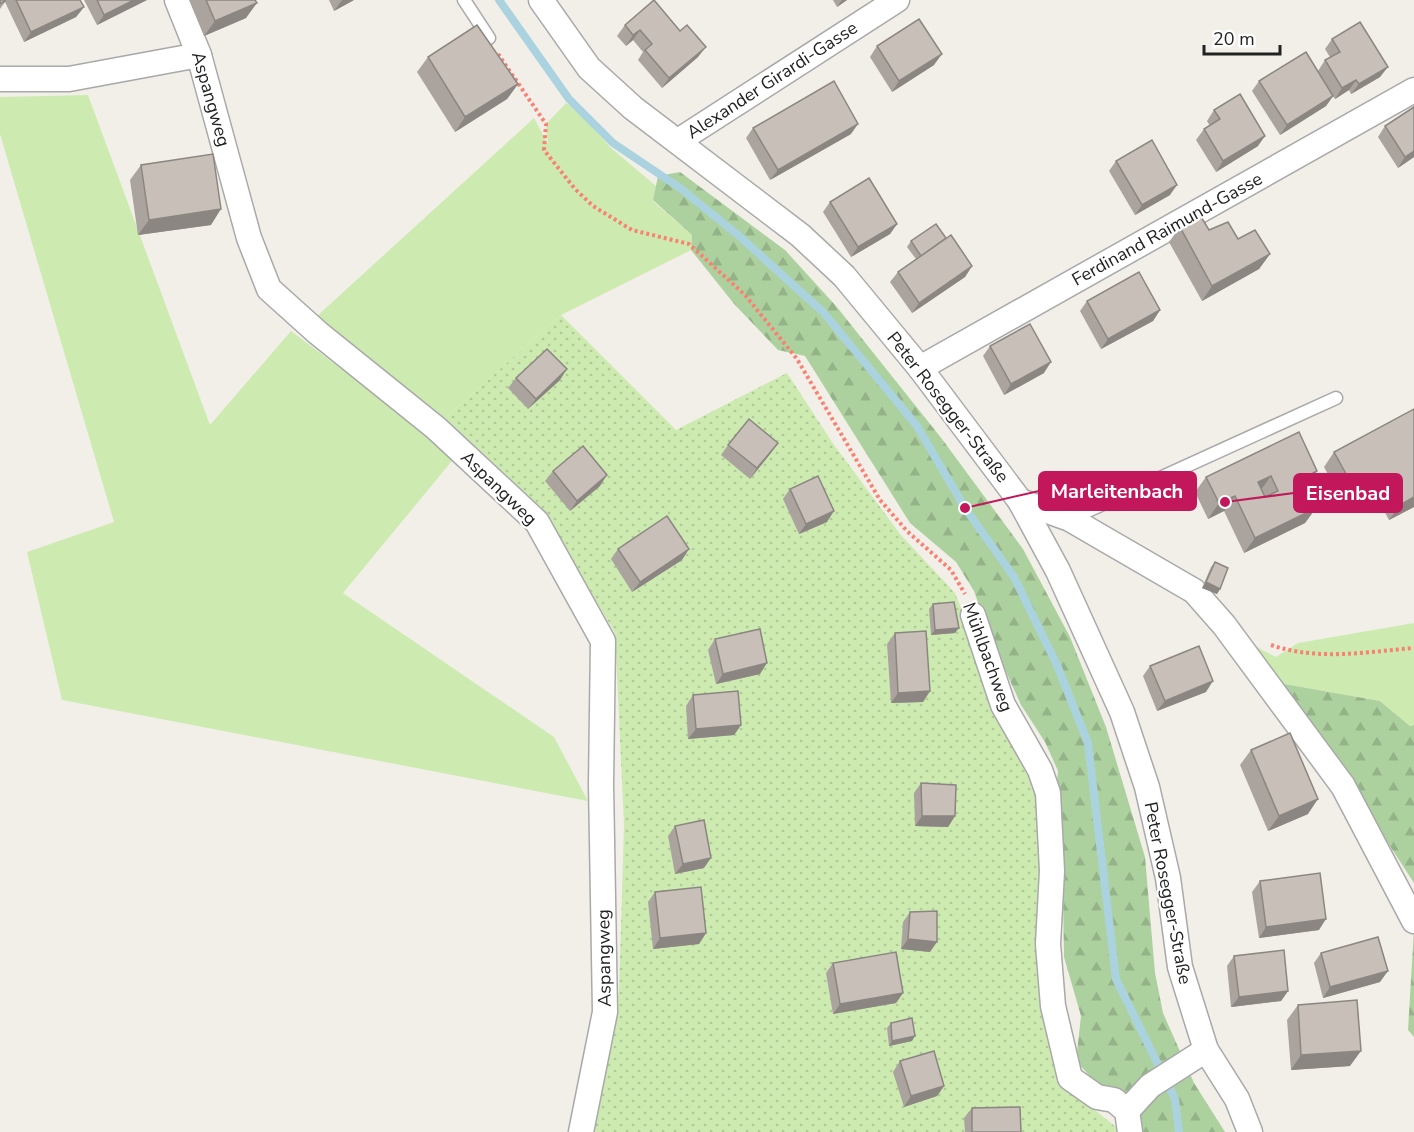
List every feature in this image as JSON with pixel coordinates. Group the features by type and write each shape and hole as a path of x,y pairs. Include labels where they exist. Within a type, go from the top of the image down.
{"street":[{"name":"Aspangweg","path":"177,0 199,55 249,238 269,289 318,333 436,428 537,522 603,641 601,784 605,1012 581,1132"},
{"name":"Peter Rosegger-Straße","path":"541,0 589,68 633,108 800,235 844,276 920,368 1020,501 1058,571 1125,723 1147,788 1168,878 1180,967 1206,1050 1237,1099 1250,1132"},
{"name":"Alexander Girardi-Gasse","path":"678,141 897,0"},
{"path":"0,80 69,79 199,55"},
{"name":"Ferdinand Raimund-Gasse","path":"920,368 1414,90"},
{"path":"1020,501 1070,519 1194,591 1224,625 1343,786 1414,921"},
{"name":"Mühlbachweg","path":"972,615 1003,705 1040,770 1048,793 1052,871 1048,944 1053,1006 1070,1078 1097,1097 1114,1100 1128,1121 1150,1086 1206,1050"}],"lane":[{"path":"464,0 489,38"},
{"path":"1070,519 1336,398"}],"path":[{"name":"Mühlbachweg","path":"489,38 546,124 544,150 575,189 594,206 632,230 689,244 745,296 797,359 880,500 907,531 951,570 964,592 972,615"},
{"path":"1268,644 1295,653 1334,655 1414,648"}],"green space":[{"path":"88,95 210,425 291,331 456,456 343,593 554,737 588,801 62,700 27,552 114,522 0,134 0,97"},
{"path":"566,103 578,111 611,148 656,186 653,201 692,235 691,250 561,315 445,418 316,317 534,118 548,144 546,124"},
{"path":"680,172 785,250 836,306 942,439 1023,549 1070,637 1106,727 1145,857 1155,973 1163,1013 1194,1083 1225,1132 1141,1132 1076,1061 1081,1016 1064,957 1063,891 1055,803 1058,771 1045,742 1021,705 988,632 974,591 956,562 910,523 805,356 778,350 735,305 691,250 692,235 653,200 658,176"},
{"path":"561,315 676,430 787,373 832,442 900,534 955,593 1009,727 1035,774 1071,1091 1116,1127 1117,1132 589,1132 619,992 624,825 615,633 543,510 445,418"},
{"path":"1414,623 1414,725 1410,726 1380,701 1279,683 1242,639 1276,657 1298,643"},
{"path":"1279,683 1380,701 1410,726 1414,725 1414,883 1321,740"},
{"path":"1414,929 1414,1037 1408,1030"}],"building":[{"path":"16,0 80,0 84,7 31,32"},
{"path":"97,0 134,0 104,15"},
{"path":"206,0 255,0 257,3 215,21"},
{"path":"654,0 680,31 687,25 706,47 669,78 645,50 652,44 640,30 633,35 625,25"},
{"path":"919,19 942,54 899,81 877,46"},
{"path":"1360,22 1388,67 1359,84 1356,80 1342,88 1325,60 1340,52 1332,39"},
{"path":"477,25 518,84 465,117 428,57"},
{"path":"1306,52 1333,96 1287,125 1259,81"},
{"path":"834,81 858,124 778,170 753,128"},
{"path":"1240,94 1265,136 1223,161 1204,129 1220,119 1214,110"},
{"path":"1414,107 1414,151 1405,157 1385,126"},
{"path":"1152,140 1177,185 1142,205 1116,161"},
{"path":"213,154 221,209 149,220 141,165"},
{"path":"869,178 897,224 858,247 830,202"},
{"path":"1200,215 1209,230 1228,222 1238,239 1255,230 1270,254 1212,286 1180,227"},
{"path":"936,224 946,238 921,256 911,241"},
{"path":"951,235 972,266 919,303 898,272"},
{"path":"1139,272 1160,310 1108,339 1087,301"},
{"path":"1030,324 1051,362 1011,384 990,346"},
{"path":"547,349 567,369 536,399 516,378"},
{"path":"1414,409 1414,497 1400,505 1385,477 1356,492 1334,452"},
{"path":"749,419 778,443 757,468 728,445"},
{"path":"1299,432 1317,471 1302,479 1316,508 1255,538 1235,496 1219,503 1206,477","holes":["1271,476 1278,491 1265,497 1258,482"]},
{"path":"583,446 607,475 577,501 553,471"},
{"path":"818,476 834,511 806,524 790,489"},
{"path":"667,516 689,549 640,582 618,549"},
{"path":"1215,562 1228,568 1220,589 1206,582"},
{"path":"954,602 959,628 935,630 933,604"},
{"path":"760,629 767,663 723,674 715,639"},
{"path":"926,631 930,691 898,693 895,633"},
{"path":"1199,646 1213,681 1165,701 1150,666"},
{"path":"738,691 741,725 696,729 693,695"},
{"path":"1290,733 1318,799 1279,816 1251,750"},
{"path":"921,783 956,785 955,816 922,816"},
{"path":"704,820 711,858 683,864 675,826"},
{"path":"1320,873 1326,919 1266,927 1260,881"},
{"path":"701,887 706,933 660,938 655,892"},
{"path":"937,911 937,942 908,939 910,912"},
{"path":"1378,937 1388,971 1330,987 1321,953"},
{"path":"1284,950 1288,991 1239,997 1234,956"},
{"path":"896,952 903,993 840,1004 833,963"},
{"path":"1357,1000 1361,1051 1301,1055 1298,1005"},
{"path":"912,1018 915,1036 892,1041 891,1023"},
{"path":"934,1051 944,1086 911,1096 900,1061"},
{"path":"1020,1107 1021,1132 972,1132 972,1108"}],"waterway":[{"path":"499,0 569,99 613,143 680,188 738,235 823,312 917,426 965,508 1014,577 1057,665 1088,743 1116,979 1175,1099 1179,1132"}],"place":[{"name":"Eisenbad","path":"1225,502"},
{"name":"Marleitenbach","path":"965,508"}]}
